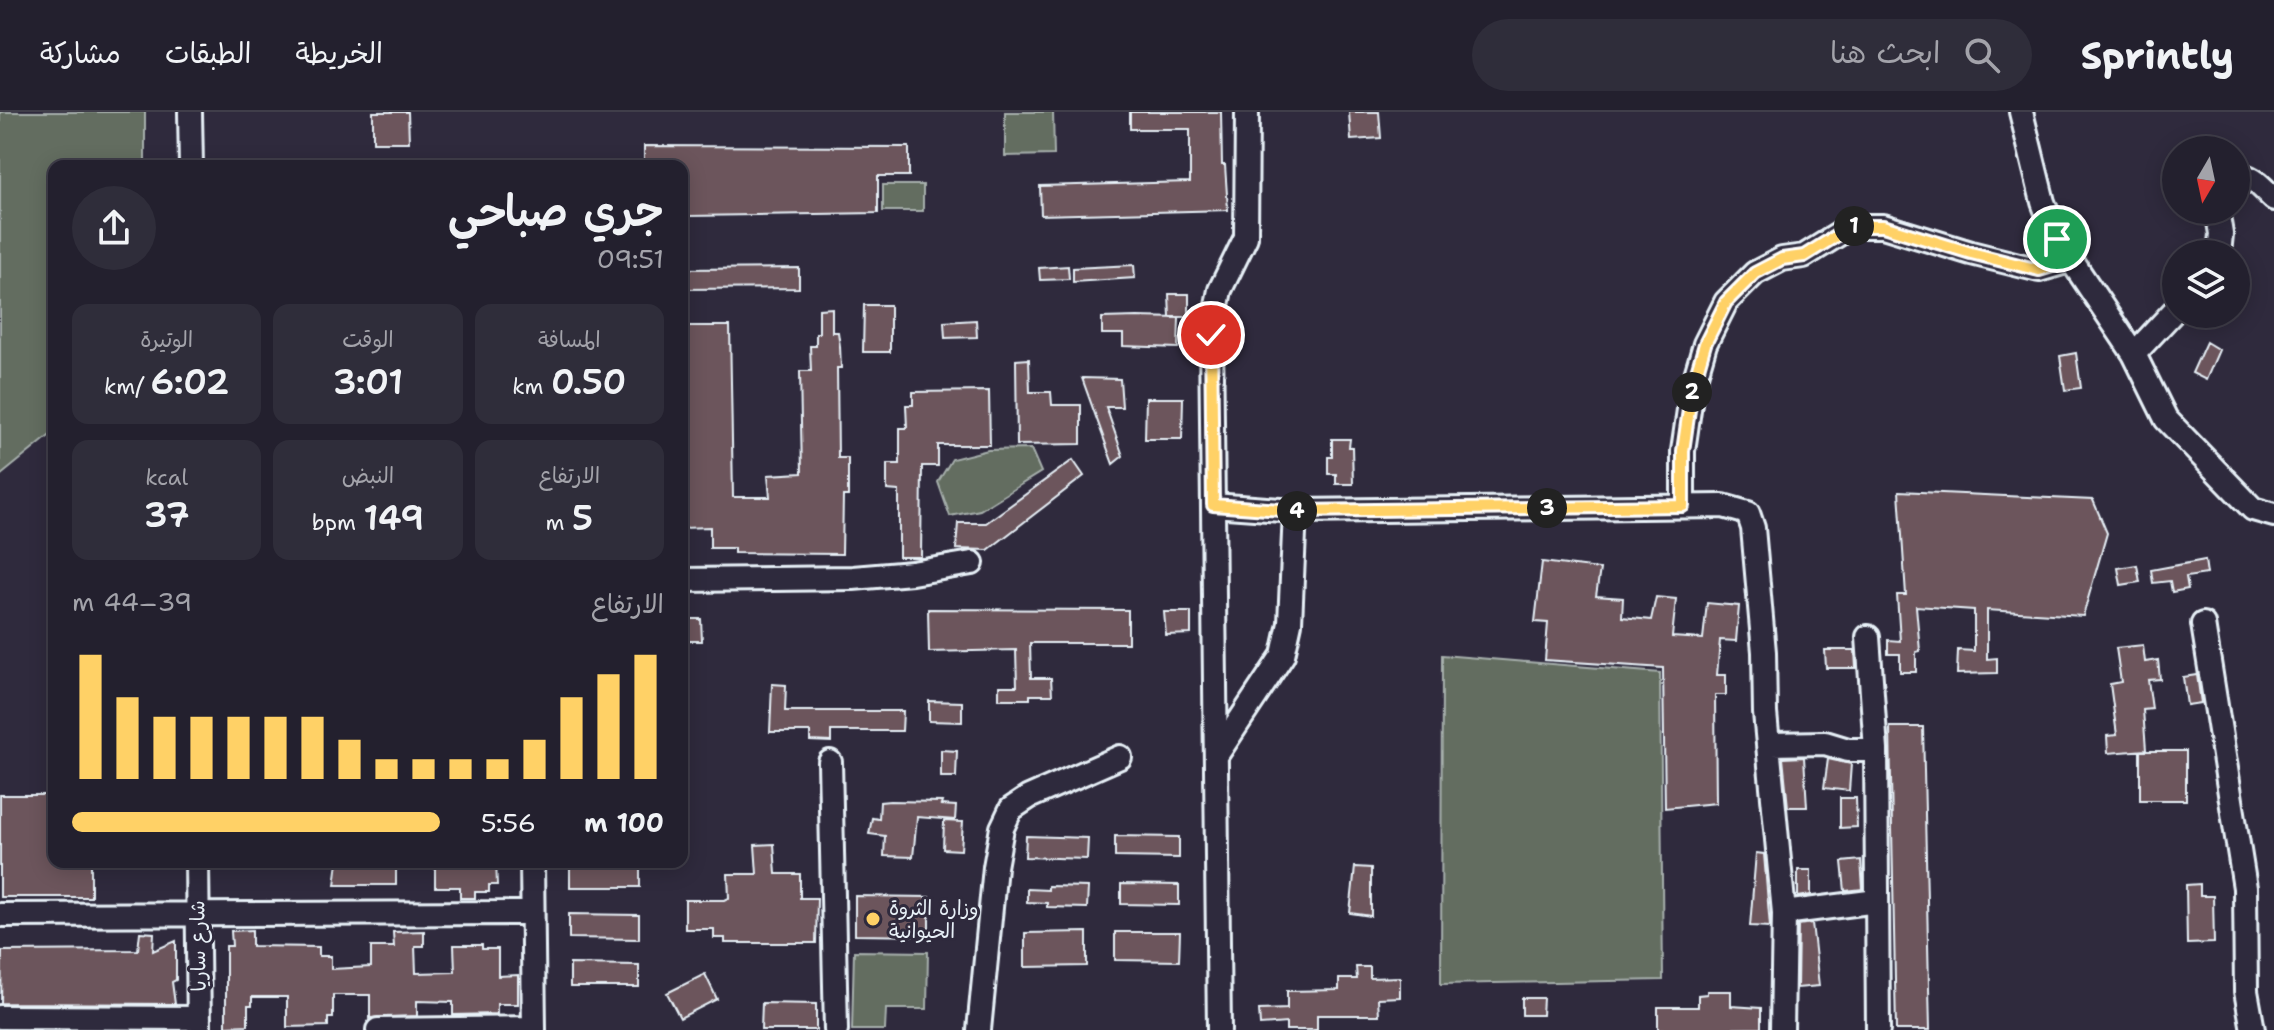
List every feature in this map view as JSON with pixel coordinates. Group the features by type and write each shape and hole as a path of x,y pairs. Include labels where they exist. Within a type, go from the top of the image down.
{"street":[{"path":"190,112 191,160"},
{"path":"1219,1030 1211,335 1220,290 1246,237 1247,112"},
{"path":"2021,112 2043,202 2057,239 2134,354 2166,419 2253,509 2274,515"},
{"path":"2250,178 2274,199"},
{"path":"1683,506 1683,451 1692,389 1705,344 1726,302 1755,273 1782,259 1804,256 1852,226 1883,226 2039,270 2072,260"},
{"path":"2134,354 2162,324"},
{"path":"1213,505 1295,511 1723,506 1748,513 1753,528 1764,652 1765,713 1784,913 1782,1030"},
{"path":"1216,756 1283,655 1290,623 1295,511"},
{"path":"688,580 853,578 912,573 972,563"},
{"path":"2203,624 2245,888 2246,991 2253,1030"},
{"path":"1868,637 1876,750 1878,1030"},
{"path":"1770,744 1825,743 1848,750 1876,750"},
{"path":"979,1030 995,867 1002,828 1011,809 1029,797 1120,757"},
{"path":"830,762 836,1030"},
{"name":"شارع ساريا","path":"197,868 199,1024"},
{"path":"378,1030 534,1029 532,868"},
{"path":"1784,913 1877,901"},
{"path":"0,915 532,913"},
{"path":"0,1017 199,1024"}],"green space":[{"path":"0,112 145,112 145,160 48,160 48,437 0,476"},
{"path":"1005,112 1053,112 1054,155 1005,156"},
{"path":"883,185 923,185 923,211 883,211"},
{"path":"1031,449 1041,472 980,510 950,516 938,482 952,459 988,450"},
{"path":"1442,655 1660,673 1663,980 1441,984"},
{"path":"854,951 928,952 927,1009 886,1009 885,1030 852,1030"}],"building":[{"path":"373,112 408,112 409,142 373,142"},
{"path":"1130,112 1221,112 1222,165 1225,165 1228,210 1041,215 1040,186 1190,182 1190,129 1130,129"},
{"path":"1349,112 1379,112 1381,138 1351,140"},
{"path":"644,146 909,147 909,176 878,176 878,213 688,216 688,160 644,160"},
{"path":"1134,265 1135,278 1073,282 1073,268"},
{"path":"1068,266 1069,279 1040,280 1039,268"},
{"path":"799,268 799,288 688,289 688,269"},
{"path":"1169,294 1189,294 1189,317 1170,317"},
{"path":"864,305 890,305 890,352 863,352"},
{"path":"832,308 832,332 838,332 840,346 841,368 837,368 838,458 848,458 848,496 843,496 842,554 734,553 734,548 710,548 710,527 688,528 688,326 730,326 733,497 770,497 768,475 802,473 800,371 811,371 810,346 816,346 819,309"},
{"path":"1102,318 1179,318 1178,348 1123,346 1123,334 1102,334"},
{"path":"976,320 977,337 945,338 944,322"},
{"path":"2206,342 2219,350 2206,380 2192,373"},
{"path":"2076,353 2081,388 2065,390 2060,356"},
{"path":"1029,359 1030,392 1051,392 1052,405 1081,405 1081,444 1017,445 1016,360"},
{"path":"1082,378 1120,379 1122,407 1106,407 1123,456 1113,464"},
{"path":"989,391 990,445 938,445 938,466 922,466 921,557 899,557 899,491 887,490 887,464 900,464 900,428 907,428 906,405 913,405 913,392"},
{"path":"1146,398 1183,398 1182,439 1145,439"},
{"path":"1332,439 1350,439 1353,484 1336,484 1336,474 1328,474"},
{"path":"1073,460 1084,476 988,550 956,549 958,523 986,523"},
{"path":"1899,491 2093,500 2107,533 2083,616 1987,610 1987,659 1997,658 1997,673 1957,674 1958,650 1974,651 1974,610 1916,606 1920,651 1916,652 1916,672 1900,672 1900,654 1888,654 1888,640 1900,641 1897,595 1906,595"},
{"path":"2205,560 2207,574 2186,577 2188,589 2172,592 2170,581 2153,583 2151,570"},
{"path":"1542,562 1600,569 1596,596 1623,598 1622,617 1651,620 1656,597 1676,599 1672,637 1703,639 1707,603 1739,606 1736,641 1720,640 1717,675 1726,675 1726,695 1715,695 1716,803 1665,808 1663,668 1545,660 1548,623 1535,622"},
{"path":"2137,565 2140,582 2121,585 2118,568"},
{"path":"928,609 1128,610 1128,643 1030,643 1031,678 1051,678 1052,695 999,699 999,686 1017,686 1016,650 929,652"},
{"path":"1164,612 1191,612 1191,634 1166,635"},
{"path":"688,619 701,619 702,641 688,641"},
{"path":"2143,645 2145,662 2158,660 2160,679 2148,680 2152,709 2143,710 2146,750 2108,753 2107,736 2117,735 2110,684 2121,682 2116,648"},
{"path":"1825,650 1855,650 1856,668 1826,668"},
{"path":"2197,675 2201,703 2187,705 2183,677"},
{"path":"772,684 786,685 785,711 903,711 902,731 831,731 831,742 810,741 810,732 770,732"},
{"path":"929,701 962,702 962,722 929,721"},
{"path":"1890,727 1923,727 1930,1030 1896,1030"},
{"path":"941,750 957,751 956,777 941,777"},
{"path":"2140,751 2186,751 2186,800 2140,800"},
{"path":"1804,757 1807,807 1788,807 1783,758"},
{"path":"1828,759 1851,764 1849,791 1824,788"},
{"path":"0,795 48,795 48,868 91,868 91,897 0,897"},
{"path":"1840,798 1856,798 1857,827 1840,828"},
{"path":"880,802 942,802 941,805 956,806 955,820 917,817 913,857 884,856 885,836 869,834 872,818 879,819"},
{"path":"944,821 963,822 961,850 943,849"},
{"path":"1026,836 1088,838 1087,859 1025,857"},
{"path":"1115,836 1179,837 1179,858 1115,857"},
{"path":"774,844 776,874 800,874 800,898 817,898 816,943 725,943 725,938 714,938 714,929 685,929 685,900 729,898 728,874 757,874 755,845"},
{"path":"1756,853 1764,854 1770,927 1750,926"},
{"path":"1861,860 1863,889 1845,891 1842,862"},
{"path":"1355,867 1371,868 1371,916 1350,913"},
{"path":"337,868 396,868 396,885 335,885"},
{"path":"435,868 496,868 497,885 489,885 489,892 475,892 475,898 460,898 460,887 435,887"},
{"path":"570,868 640,868 640,887 570,887"},
{"path":"1798,870 1811,870 1811,895 1798,897"},
{"path":"1121,884 1179,885 1179,905 1121,904"},
{"path":"2200,884 2200,896 2213,896 2214,943 2187,944 2186,885"},
{"path":"1048,886 1088,887 1087,908 1047,907 1047,903 1027,902 1027,889 1048,890"},
{"path":"855,896 929,897 929,936 855,935"},
{"path":"569,914 639,915 639,939 569,938"},
{"path":"1812,923 1819,986 1797,988 1798,925"},
{"path":"252,930 252,946 319,947 319,956 331,956 331,969 371,967 371,947 394,947 393,932 424,931 424,946 415,946 416,973 455,972 454,945 482,945 482,949 498,949 498,976 518,975 518,1004 497,1004 497,1014 453,1015 453,1002 417,1001 417,1016 370,1018 370,995 333,995 333,1018 328,1018 328,1026 287,1027 287,997 252,997 252,1005 248,1005 248,1025 226,1026 226,946 232,946 231,931"},
{"path":"140,932 154,933 153,951 176,941 176,980 172,982 175,1004 1,1003 2,951 138,950"},
{"path":"1087,932 1087,966 1025,967 1025,933"},
{"path":"1115,932 1180,932 1179,961 1115,960"},
{"path":"570,964 639,965 639,987 570,987"},
{"path":"1356,967 1370,967 1370,978 1400,977 1400,997 1378,998 1379,1015 1317,1015 1317,1030 1286,1030 1286,1023 1260,1025 1259,1010 1287,1009 1287,991 1339,990 1339,979 1357,979"},
{"path":"705,974 717,999 680,1018 667,993"},
{"path":"1707,991 1731,991 1731,1006 1761,1008 1761,1028 1658,1030 1658,1007 1698,1007 1698,995 1707,994"},
{"path":"1522,998 1543,998 1542,1015 1522,1015"},
{"path":"762,1003 816,1004 816,1030 761,1030"}],"place":[{"name":"وزارة الثروة الحيوانية","path":"873,919"}],"route":[{"path":"1211,335 1213,505 1295,511 1683,506 1683,451 1692,389 1705,344 1726,302 1755,273 1782,259 1804,256 1852,226 1883,226 2039,270 2072,260 2057,239"}]}
